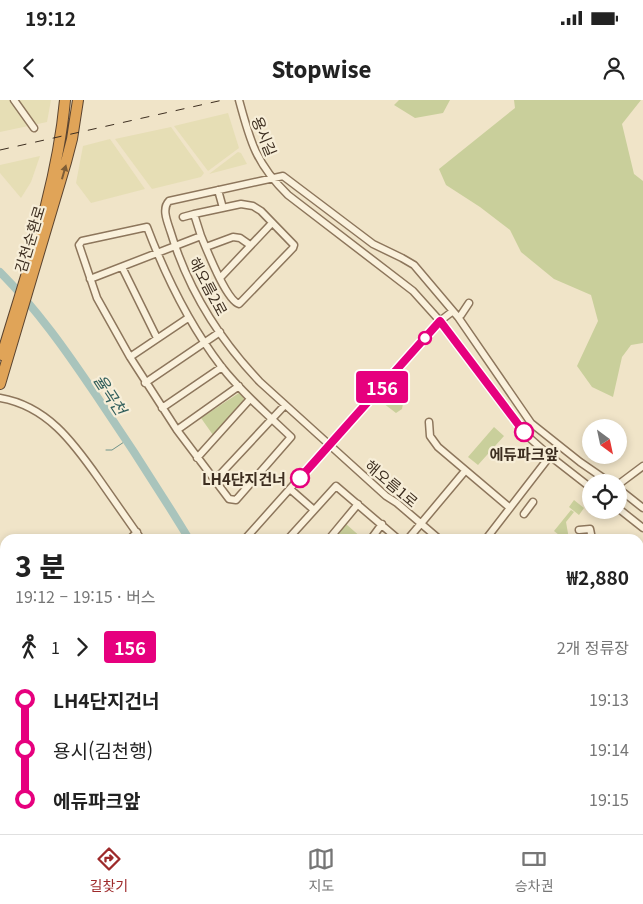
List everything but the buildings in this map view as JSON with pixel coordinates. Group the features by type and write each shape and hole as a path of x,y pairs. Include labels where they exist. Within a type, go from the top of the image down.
{"highway":[{"name":"김천순환로","path":"0,384 42,235 65,100"},
{"name":"김천순환로","path":"0,360 72,139 78,100"}],"street":[{"path":"14,100 34,128"},
{"name":"용시길","path":"239,100 252,145 258,159 272,178 288,195 413,291 440,321 524,432 550,456 582,481"},
{"path":"272,178 283,176 373,244 414,265 453,311 532,423 573,457 597,474"},
{"name":"해오름2로","path":"272,178 169,200 166,204 166,217 189,282 220,332 249,370 330,445"},
{"path":"218,190 223,208"},
{"path":"183,217 194,214 223,208 248,205 261,212 294,245 242,303 239,304 233,301 220,278 201,236 194,214"},
{"path":"220,278 272,223"},
{"path":"147,227 157,253 188,318 204,343 250,399 291,437 236,500 229,498 214,481 145,383 97,298 79,245 82,241 147,227"},
{"path":"90,279 201,236"},
{"path":"206,247 233,237 240,238 250,246"},
{"path":"122,267 157,338"},
{"path":"461,315 469,303"},
{"path":"250,534 440,321 453,311"},
{"path":"130,357 188,318"},
{"path":"145,383 220,332"},
{"path":"162,408 222,367"},
{"path":"177,430 239,386"},
{"path":"0,398 33,409 56,425 82,455 137,532"},
{"path":"197,458 250,399"},
{"path":"214,481 285,404"},
{"path":"430,422 428,432 432,440 465,471 510,508"},
{"name":"해오름1로","path":"330,445 386,496 433,534"},
{"path":"490,534 550,456"},
{"path":"627,478 643,466"},
{"path":"412,534 465,471"},
{"path":"292,534 336,486 393,534"},
{"path":"290,489 314,510"},
{"path":"627,495 643,508"},
{"path":"524,514 533,502"},
{"path":"333,534 358,504"},
{"path":"627,515 643,528"},
{"path":"374,534 382,524"},
{"path":"580,530 590,529 591,534"}],"shaded area":[{"path":"0,100 51,100 47,122 0,132"},
{"path":"228,113 239,148 208,171 174,126"},
{"path":"171,127 204,173 201,177 152,189 115,139"},
{"path":"110,139 145,189 91,203 76,183 83,146"},
{"path":"238,152 241,153 247,164 209,174"},
{"path":"40,156 31,182 21,198 0,173 0,165"}],"green space":[{"path":"399,100 450,100 443,113 415,118 394,105"},
{"path":"514,100 641,100 622,124 634,174 643,181 643,343 631,345 622,357 613,397 592,387 577,366 598,321 591,295 554,279 521,252 510,230 480,207 446,185 439,169 515,108"},
{"path":"403,380 407,381 402,409 396,413 383,403"},
{"path":"239,393 244,398 243,401 213,435 201,418"},
{"path":"494,427 504,436 478,465 468,457"},
{"path":"574,500 582,506 582,511 579,515 569,507"},
{"path":"571,510 574,512 566,522 568,534 558,534 554,531"},
{"path":"346,524 357,534 337,534"}],"waterway":[{"name":"율곡천","path":"0,272 39,316 74,363 132,448 186,534"},
{"path":"106,450 112,450 127,440"}],"railway":[{"path":"0,150 223,100"}],"bus line":[{"name":"156","path":"300,478 440,321 524,432"}],"place":[{"name":"에듀파크앞","path":"524,432"},
{"name":"LH4단지건너","path":"300,478"}]}
